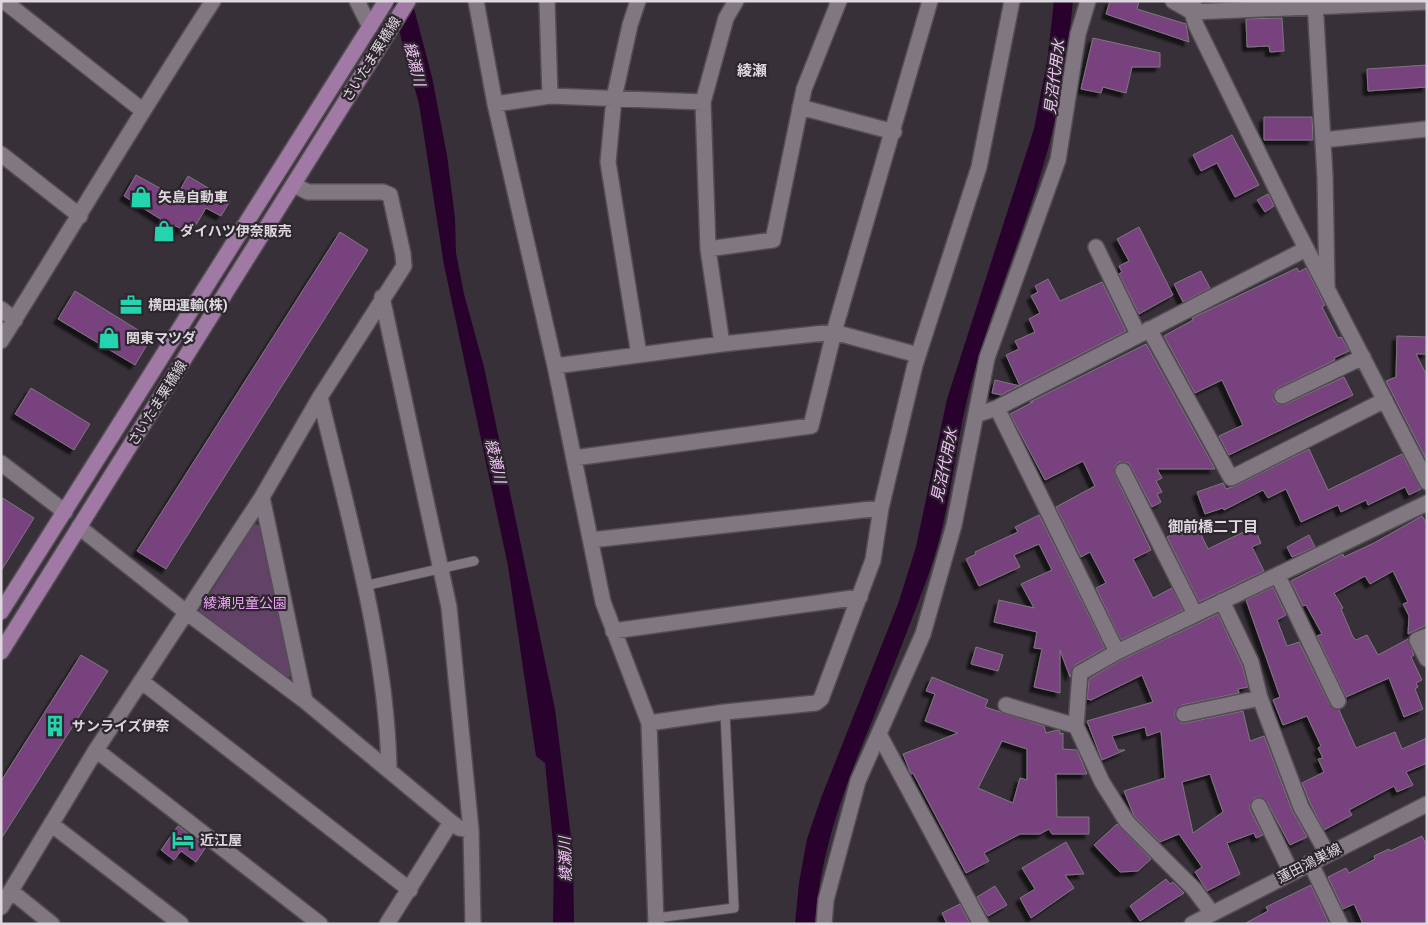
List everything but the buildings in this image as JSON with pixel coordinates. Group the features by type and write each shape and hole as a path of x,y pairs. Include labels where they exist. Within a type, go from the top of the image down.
{"main road":[{"name":"さいたま栗橋線","path":"1,612 386,1"},
{"name":"さいたま栗橋線","path":"1,652 408,1"}],"street":[{"path":"4,1 142,110"},
{"path":"1,341 80,216 142,110 213,1"},
{"path":"357,1 373,22"},
{"path":"476,1 495,104 574,458 603,602 650,723 656,921"},
{"path":"547,1 550,96"},
{"path":"638,1 630,25 614,98 608,162 639,355"},
{"path":"722,344 708,249 703,102 726,18 736,1"},
{"path":"708,249 773,240 804,89 839,1"},
{"path":"574,458 811,426 834,332 894,132 930,1"},
{"path":"650,723 725,712 816,702 821,699 873,560 881,508 918,355 979,167 1012,1"},
{"path":"824,924 826,900 858,781 923,634 954,526 986,358 1058,160 1078,34 1088,1"},
{"path":"1173,1 1193,7 1427,2"},
{"path":"1316,4 1323,140 1327,290"},
{"path":"1193,7 1196,25 1306,249 1427,482"},
{"path":"495,104 550,96 703,102"},
{"path":"800,107 894,132"},
{"path":"1323,140 1427,129"},
{"path":"1,154 80,216"},
{"path":"1,907 96,750 262,497 320,397 382,297 404,266 390,195 383,192 308,192 294,185"},
{"path":"1096,247 1143,332 1231,478 1385,400"},
{"path":"976,415 997,408 1306,249"},
{"path":"382,297 440,568 452,633 471,830 473,924"},
{"path":"1,309 15,320"},
{"path":"554,366 722,344 834,332 918,355"},
{"path":"1282,396 1363,357"},
{"path":"320,397 364,586 388,722 389,770"},
{"path":"997,408 1117,652"},
{"path":"1,463 65,512"},
{"path":"1123,471 1194,614"},
{"path":"262,497 305,701"},
{"path":"1212,913 1194,889 1127,822 1102,782 1076,726 1080,673 1117,652 1194,614 1278,576 1427,503"},
{"path":"591,540 881,508"},
{"path":"79,527 186,612 305,701 450,822 459,828 471,830"},
{"path":"1278,576 1338,701"},
{"path":"613,631 860,597"},
{"path":"1222,601 1251,662 1260,698 1301,807 1327,853"},
{"path":"1427,636 1417,640 1427,659"},
{"path":"142,681 410,890"},
{"path":"1184,714 1260,698"},
{"path":"1006,705 1076,726"},
{"path":"879,734 980,924"},
{"path":"96,750 320,924"},
{"name":"蓮田鴻巣線","path":"1192,924 1327,853 1427,804"},
{"path":"1259,806 1291,872"},
{"path":"387,924 410,890 450,822"},
{"path":"51,824 181,924"},
{"path":"1310,862 1340,924"},
{"path":"11,891 52,924"}],"lane":[{"path":"364,586 474,561"},
{"path":"656,921 734,908 725,712"}],"green space":[{"name":"綾瀬児童公園","path":"254,524 263,526 297,675 285,678 199,611"}],"water":[{"name":"綾瀬川","path":"391,1 412,1 432,77 447,155 455,218 456,253 464,294 484,367 555,709 573,853 574,924 553,924 554,852 545,763 536,756 508,566 444,265 419,104"},
{"name":"見沼代用水","path":"1054,1 1073,1 1057,112 1040,177 991,317 967,398 948,501 936,551 922,594 844,792 823,869 815,924 795,924 799,883 807,839 821,798 898,604 916,547 947,399 1034,129 1047,62"}],"place":[{"name":"矢島自動車","path":"141,197"},
{"name":"ダイハツ伊奈販売","path":"164,231"},
{"name":"横田運輸(株)","path":"131,305"},
{"name":"関東マツダ","path":"109,338"},
{"name":"サンライズ伊奈","path":"55,726"},
{"name":"近江屋","path":"183,840"}],"district":[{"name":"綾瀬","path":"752,70"},
{"name":"御前橋二丁目","path":"1213,526"}]}
